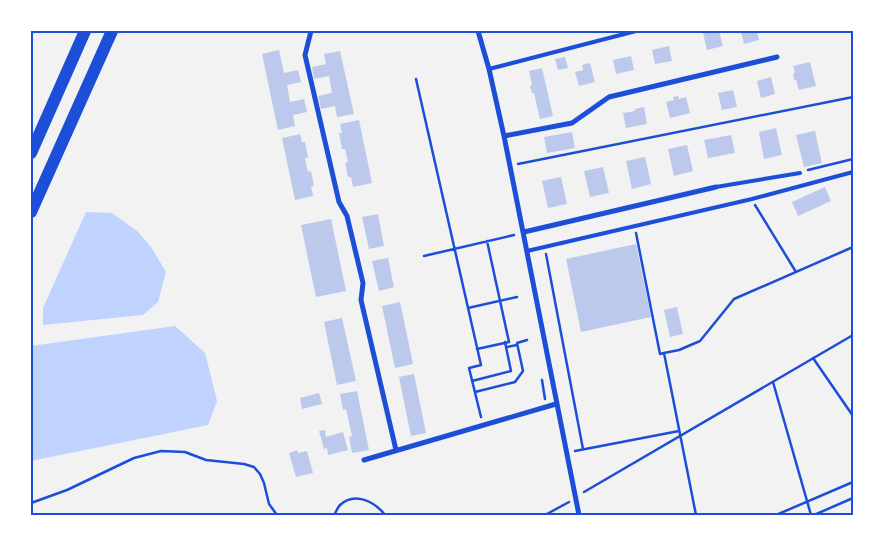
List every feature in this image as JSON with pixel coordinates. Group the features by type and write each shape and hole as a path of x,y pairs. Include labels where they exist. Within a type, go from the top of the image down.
{"highway":[{"path":"31,153 85,31"},
{"path":"31,212 112,31"}],"street":[{"path":"311,31 305,55 339,202 347,216 363,283 361,300 396,450"},
{"path":"478,31 489,69 504,136 579,515"},
{"path":"504,136 572,122 609,97 777,57"},
{"path":"524,232 716,187"},
{"path":"364,460 556,404"}],"lane":[{"path":"489,69 636,31"},
{"path":"716,187 800,172"},
{"path":"527,251 752,199 853,172"},
{"path":"512,410 514,416"}],"path":[{"path":"416,78 481,365 469,368 483,425"},
{"path":"510,166 853,97"},
{"path":"800,172 853,159"},
{"path":"752,199 796,272"},
{"path":"635,226 660,354 679,350 700,341 734,299 853,247"},
{"path":"424,256 514,235"},
{"path":"477,349 509,342 487,241"},
{"path":"544,247 583,449"},
{"path":"468,308 517,298"},
{"path":"545,515 853,336"},
{"path":"507,347 517,345 517,343 526,340"},
{"path":"472,380 511,371 506,342"},
{"path":"475,392 515,382 523,370 517,345"},
{"path":"664,353 696,515"},
{"path":"813,358 853,416"},
{"path":"773,382 813,515 853,498"},
{"path":"566,452 679,431"},
{"path":"31,503 67,490 134,458 161,451 185,452 206,460 244,464 254,467 264,482 269,504 277,515"},
{"path":"776,515 853,482"},
{"path":"334,515 341,504 350,499 356,499 373,502 385,515"}],"water":[{"path":"86,212 112,213 137,231 151,247 166,272 158,302 143,315 43,325 43,308"},
{"path":"175,326 205,353 217,401 208,425 31,461 31,346"}],"building":[{"path":"719,31 723,46 707,50 703,33"},
{"path":"741,31 757,31 759,40 744,44"},
{"path":"669,46 672,61 655,64 652,50"},
{"path":"279,50 284,73 298,70 301,82 287,85 290,102 304,99 307,112 293,115 295,126 278,130 262,54"},
{"path":"340,51 354,114 337,117 335,106 321,109 318,96 332,93 329,76 314,79 312,67 326,64 324,54"},
{"path":"631,56 634,70 616,74 613,60"},
{"path":"565,57 568,68 558,70 555,59"},
{"path":"810,62 816,86 799,90 796,80 794,80 793,66"},
{"path":"590,63 595,82 579,86 575,72 583,70 582,65"},
{"path":"542,68 553,116 540,119 534,93 532,93 530,86 532,85 529,71"},
{"path":"771,77 775,94 761,98 757,81"},
{"path":"733,90 737,107 722,110 718,93"},
{"path":"678,96 679,99 686,97 690,113 670,118 666,102 674,100 673,97"},
{"path":"644,107 647,124 626,128 623,113"},
{"path":"359,120 372,183 353,187 351,177 348,177 345,163 348,162 345,149 342,149 339,133 342,133 340,124"},
{"path":"776,128 782,155 764,159 759,132"},
{"path":"815,131 822,163 804,167 796,135"},
{"path":"572,132 575,148 547,153 544,137"},
{"path":"300,134 302,142 305,142 308,158 305,158 308,172 311,171 314,186 311,186 313,196 295,200 282,138"},
{"path":"731,135 735,153 708,158 704,140"},
{"path":"687,145 693,171 674,176 668,149"},
{"path":"645,157 651,184 632,189 626,161"},
{"path":"603,167 609,193 590,197 584,171"},
{"path":"561,177 567,204 548,208 542,181"},
{"path":"825,187 831,201 798,216 792,202"},
{"path":"378,214 384,246 369,249 362,217"},
{"path":"331,219 346,291 316,297 301,225"},
{"path":"636,244 651,317 581,332 566,259"},
{"path":"388,258 394,287 379,291 372,261"},
{"path":"400,302 413,364 395,368 382,306"},
{"path":"677,307 683,334 670,337 664,310"},
{"path":"342,318 356,381 337,385 324,322"},
{"path":"414,374 426,433 411,436 399,377"},
{"path":"357,391 369,450 352,453 349,437 352,436 346,409 343,410 340,394"},
{"path":"319,393 322,404 302,409 300,398"},
{"path":"325,430 326,437 343,432 348,450 328,455 327,448 324,449 319,431"},
{"path":"297,450 298,453 307,451 313,473 296,477 289,453"}]}
